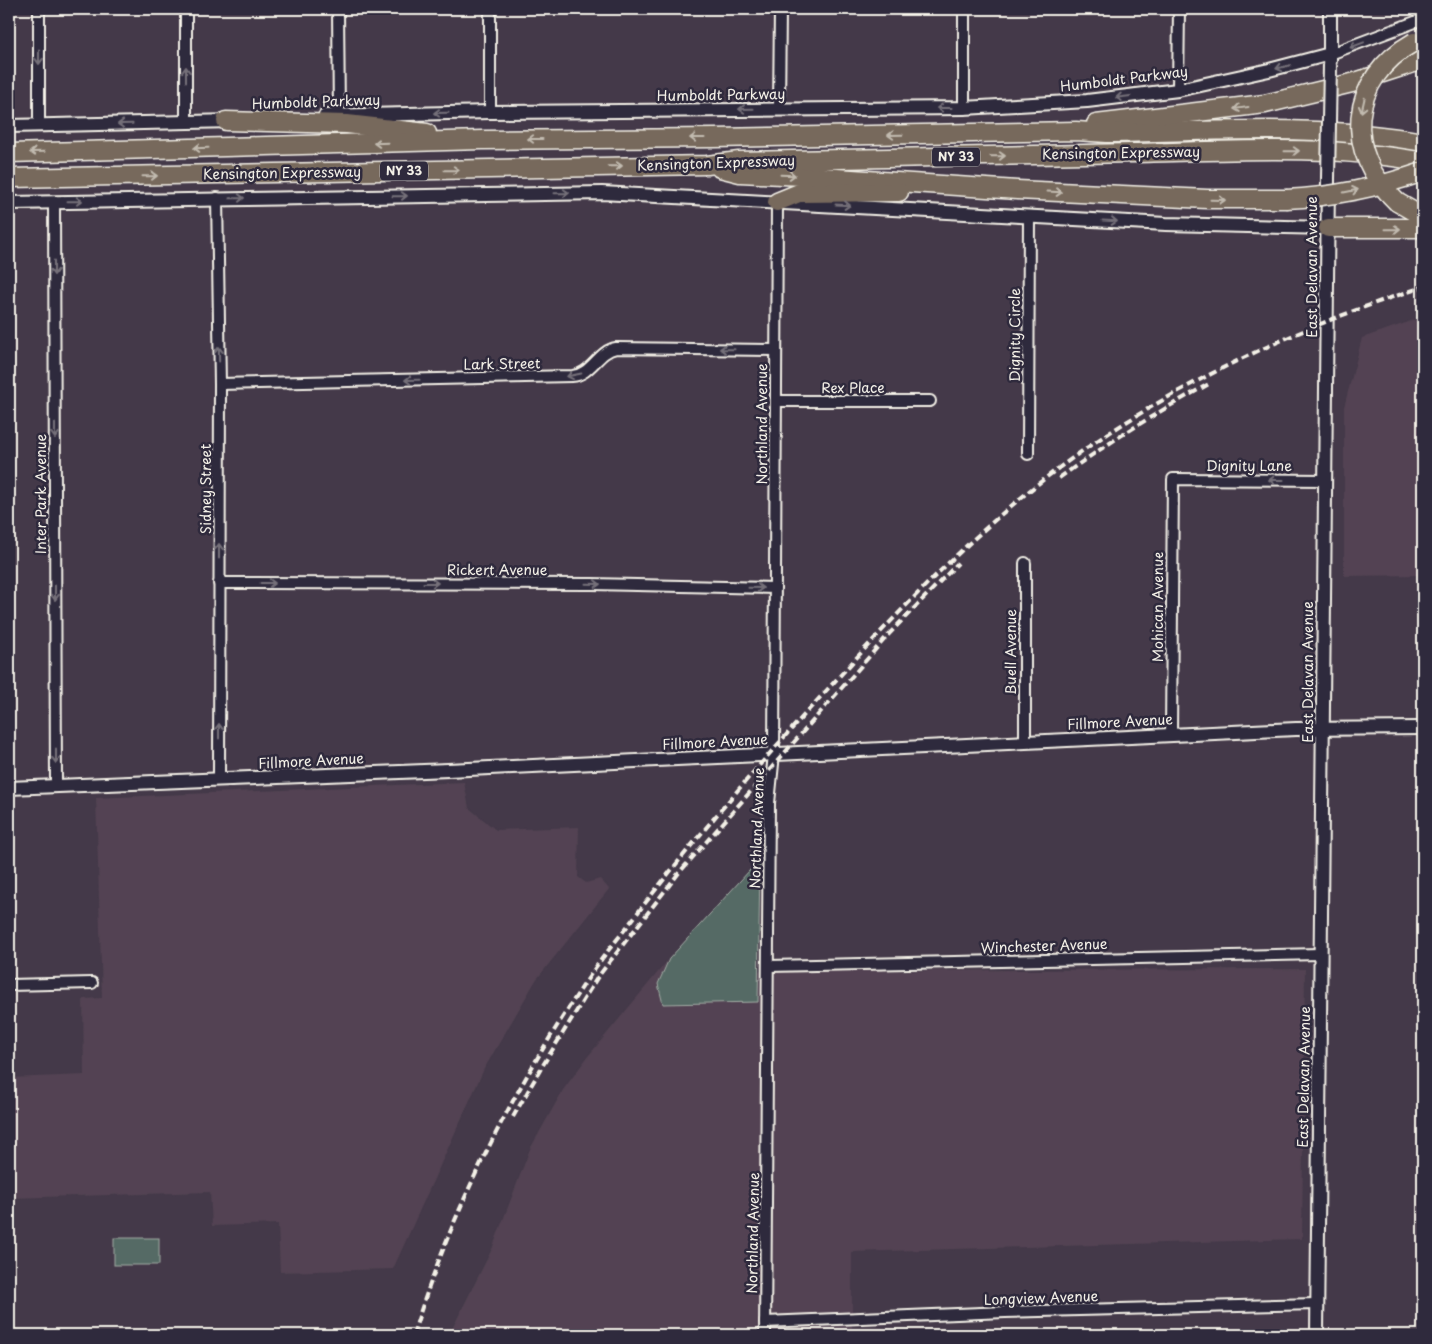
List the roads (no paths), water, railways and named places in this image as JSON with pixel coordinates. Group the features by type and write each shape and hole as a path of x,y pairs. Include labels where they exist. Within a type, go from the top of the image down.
{"highway":[{"path":"1418,40 1402,48 1383,65 1369,86 1361,111 1360,136 1366,160 1378,182 1397,202 1423,216"},
{"path":"1076,131 1104,122 1216,111 1272,103 1352,83 1423,60"},
{"path":"226,121 347,124 394,128 482,140"},
{"name":"Kensington Expressway","path":"9,153 482,140 735,138 1076,131 1108,133 1308,130 1377,135 1423,142"},
{"name":"Kensington Expressway","path":"9,178 1296,150 1349,152 1423,162"},
{"path":"707,164 740,173 822,176 1017,190 1207,199 1286,199 1332,195 1389,183 1423,172"},
{"path":"777,202 799,193 962,193 1017,190"},
{"path":"1328,228 1423,228"}],"street":[{"path":"39,9 39,126"},
{"path":"186,9 186,123"},
{"path":"338,9 339,115"},
{"path":"490,9 490,112"},
{"path":"779,109 780,9"},
{"path":"964,9 964,108"},
{"path":"1178,90 1179,9"},
{"name":"East Delavan Avenue","path":"1317,1335 1330,9"},
{"name":"Humboldt Parkway","path":"9,126 186,123 339,115 490,112 964,108 1087,101 1178,90 1269,70 1330,60 1423,19"},
{"path":"9,202 602,193 1166,224 1328,228"},
{"name":"Sidney Street","path":"217,198 220,384 219,780"},
{"name":"Inter Park Avenue","path":"54,202 56,787"},
{"name":"Northland Avenue","path":"765,1335 769,803 774,754 777,202"},
{"name":"Dignity Circle","path":"1028,454 1029,216"},
{"name":"Lark Street","path":"220,384 572,376 581,374 606,351 616,348 776,350"},
{"name":"Rex Place","path":"776,402 930,401"},
{"name":"Dignity Lane","path":"1173,479 1325,480"},
{"name":"Mohican Avenue","path":"1171,735 1173,479"},
{"name":"Buell Avenue","path":"1025,563 1025,741"},
{"name":"Rickert Avenue","path":"219,583 582,584 774,588"},
{"name":"Fillmore Avenue","path":"9,788 219,780 1323,728 1423,728"},
{"name":"Winchester Avenue","path":"769,966 1320,954"},
{"path":"9,985 92,983"},
{"name":"Longview Avenue","path":"766,1322 1005,1312 1317,1304"}],"railway":[{"path":"413,1335 447,1240 487,1150 535,1062 589,977 661,883 730,800 891,621 994,521 1031,490 1109,433 1222,368 1301,332 1423,287"},
{"path":"1059,478 1134,428 1211,383"},
{"path":"513,1117 597,978 678,874 890,633 958,563"}]}
